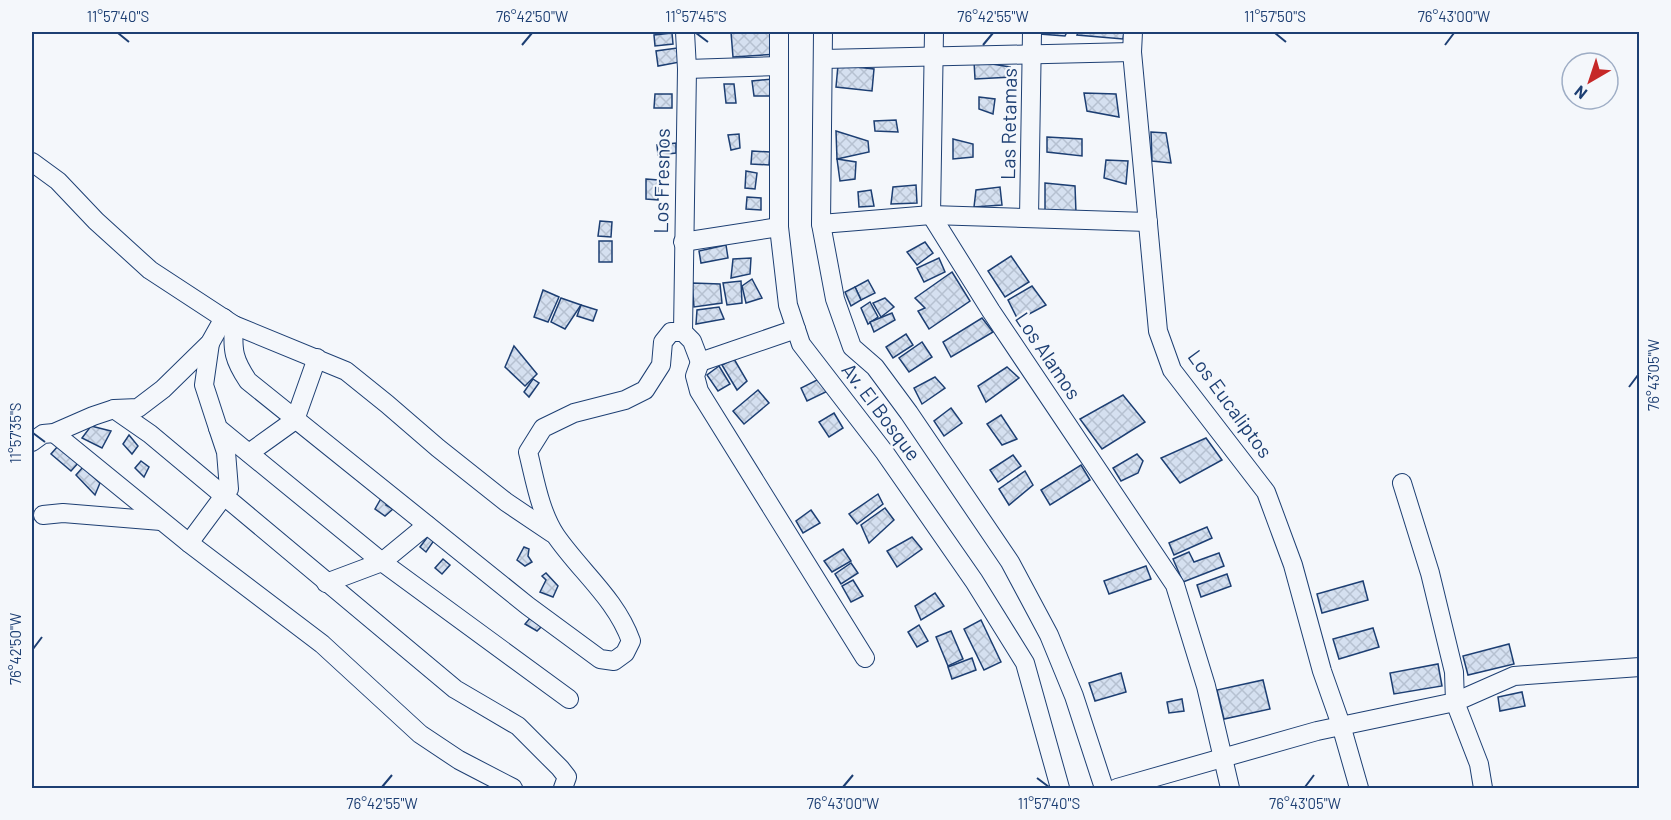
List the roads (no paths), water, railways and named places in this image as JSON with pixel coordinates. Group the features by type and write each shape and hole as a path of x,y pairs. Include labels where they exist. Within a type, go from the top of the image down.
{"street":[{"name":"Los Fresnos","path":"683,332 687,69 685,32"},
{"name":"Av. El Bosque","path":"780,32 779,227 788,305 801,344 885,453 974,581 1025,663 1059,789"},
{"name":"Av. El Bosque","path":"823,32 821,224 835,299 852,347 875,367 902,403 1010,562 1049,635 1074,696 1104,789"},
{"path":"931,215 934,32"},
{"name":"Las Retamas","path":"1029,217 1032,32"},
{"name":"Los Eucaliptos","path":"1133,32 1132,52 1158,331 1172,370 1266,492 1293,565 1322,671 1341,725 1359,789"},
{"path":"823,59 1132,52"},
{"path":"687,69 779,66"},
{"path":"32,162 58,182 96,221 150,270 229,322 346,371 446,455 506,502 556,536"},
{"path":"821,224 931,215 1148,222"},
{"name":"Los Alamos","path":"931,215 991,311 1175,585 1206,686 1230,789"},
{"path":"683,242 779,227"},
{"path":"32,442 43,434 54,433 114,409 138,408 210,344 229,322"},
{"path":"229,322 235,362 248,381 528,606 600,659 614,661 625,653 631,641 626,626 602,591 556,536 544,515 528,452 543,428 574,413 625,400 645,390 661,364 663,342 671,332 683,332 692,341 700,362 695,376 699,391 865,658"},
{"path":"700,362 796,329"},
{"path":"189,543 229,489 226,452 204,385 210,344"},
{"path":"249,453 295,420 317,358"},
{"path":"114,409 150,434 455,689 518,726 567,777 563,789"},
{"path":"218,428 382,562 569,699"},
{"path":"54,433 161,521 321,644 420,734 459,760 513,789"},
{"path":"1402,483 1430,573 1454,672 1455,702 1479,764 1483,789"},
{"path":"43,515 63,513 161,521"},
{"path":"326,583 382,562 428,525"},
{"path":"1117,789 1341,725 1455,702 1514,676 1640,667"}]}
